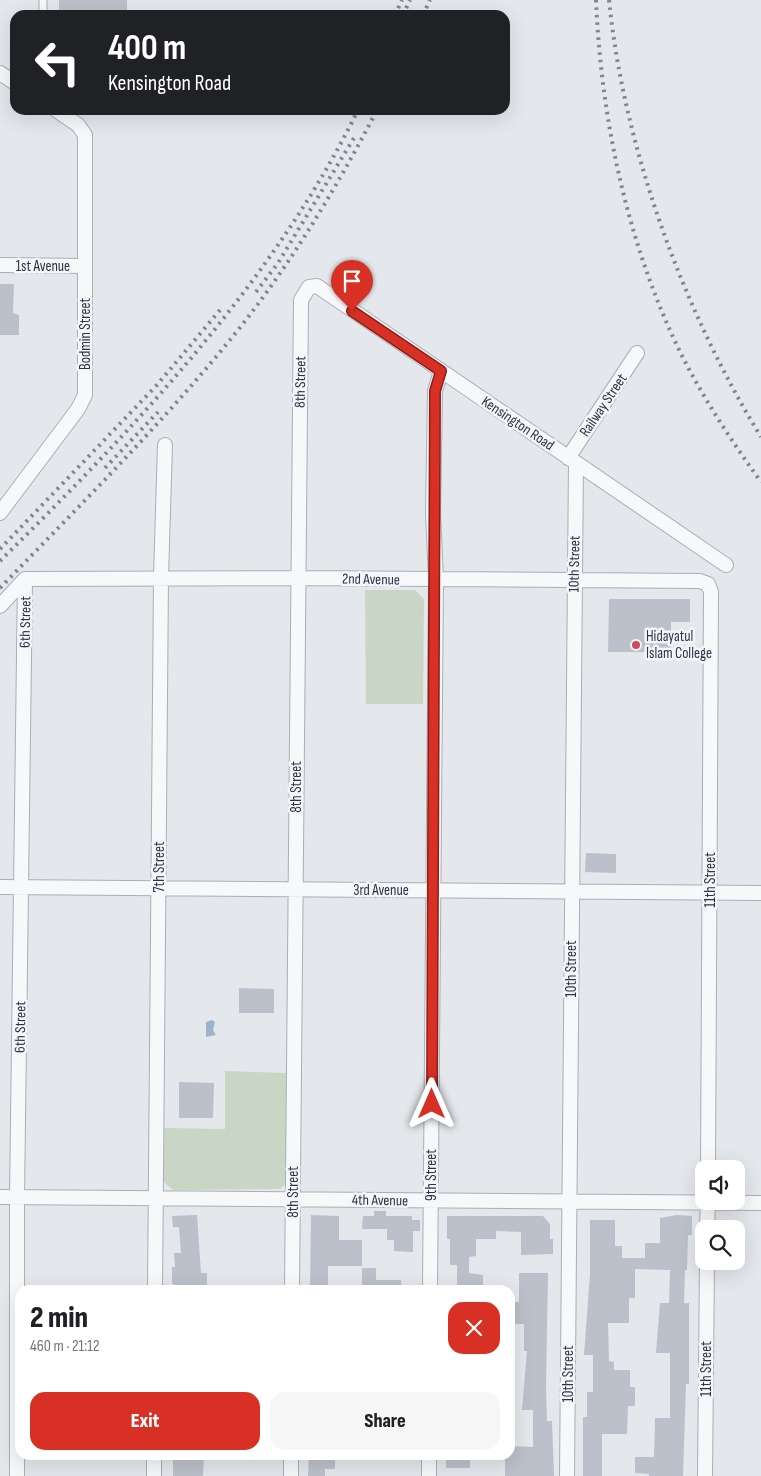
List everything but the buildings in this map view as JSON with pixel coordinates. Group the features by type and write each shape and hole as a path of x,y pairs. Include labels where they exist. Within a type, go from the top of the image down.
{"street":[{"name":"Bodmin Street","path":"0,513 82,403 85,388 86,143 83,129 63,115"},
{"name":"1st Avenue","path":"0,265 85,266"},
{"name":"Kensington Road","path":"309,286 317,286 726,564"},
{"name":"8th Street","path":"292,1285 301,300 309,286"},
{"name":"Railway Street","path":"572,460 637,353"},
{"name":"9th Street","path":"430,1285 436,579 433,514 435,391 441,371"},
{"name":"7th Street","path":"155,1285 161,578 165,445"},
{"name":"10th Street","path":"567,1476 573,579 572,460"},
{"name":"2nd Avenue","path":"25,579 298,578 700,581 708,584 711,592"},
{"path":"0,606 25,579"},
{"name":"6th Street","path":"17,1285 25,579"},
{"name":"11th Street","path":"708,1160 711,592"},
{"name":"3rd Avenue","path":"0,887 761,892"},
{"name":"4th Avenue","path":"0,1197 156,1196 431,1201 695,1202"},
{"name":"4th Avenue","path":"745,1203 761,1203"},
{"name":"11th Street","path":"706,1476 707,1270"},
{"name":"6th Street","path":"16,1460 16,1476"},
{"path":"154,1460 154,1476"},
{"path":"291,1460 291,1476"},
{"path":"429,1460 429,1476"}],"green space":[{"path":"365,590 415,590 424,599 423,704 366,704"},
{"path":"225,1071 289,1073 287,1182 280,1189 173,1190 164,1182 164,1128 225,1129"}],"water":[{"path":"212,1020 215,1022 213,1030 216,1035 206,1037 206,1022"}],"railway":[{"path":"397,10 402,0"},
{"path":"405,10 410,0"},
{"path":"425,10 430,0"},
{"path":"596,0 603,86 610,129 618,172 641,256 673,337 692,375 725,430 761,482"},
{"path":"609,0 628,113 643,170 661,226 706,336 761,437"},
{"path":"0,561 101,459 198,350 243,293 285,234 324,173 355,115"},
{"path":"0,588 152,429 238,330 277,278 313,223 374,115"},
{"path":"256,292 278,263 354,138"},
{"path":"0,549 157,385 220,310"},
{"path":"105,468 158,412"}],"place":[{"name":"Hidayatul Islam College","path":"636,645"}],"route":[{"path":"352,311 441,371 436,381 435,391 433,514 436,579 432,1104"}]}
